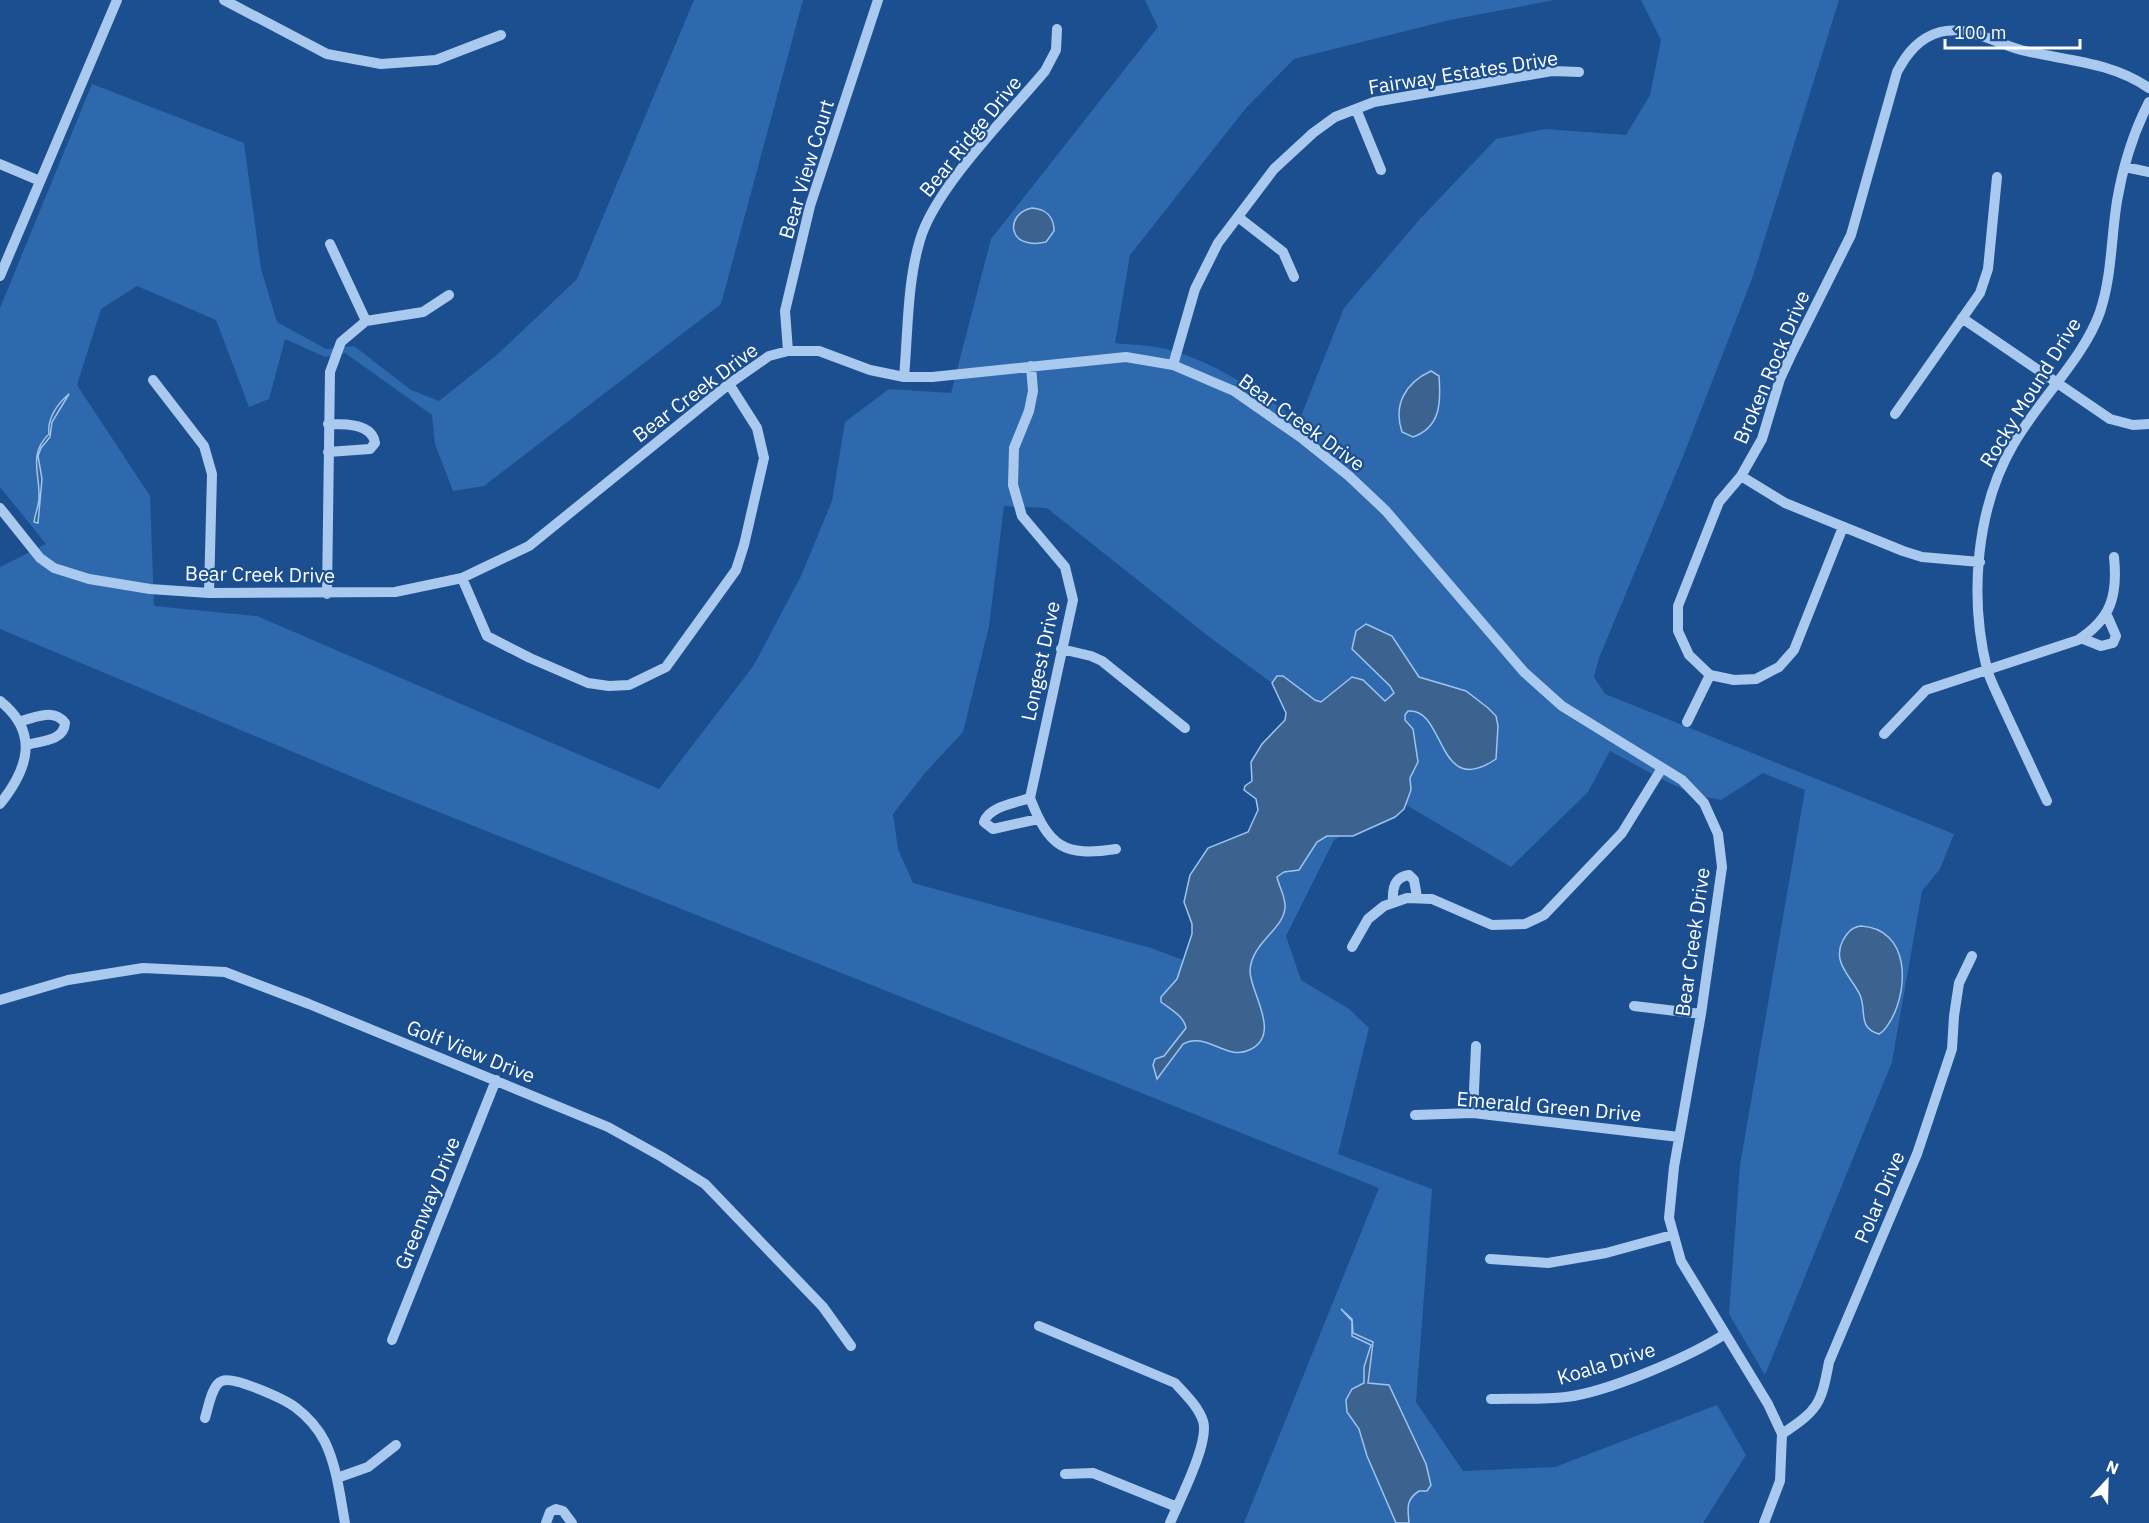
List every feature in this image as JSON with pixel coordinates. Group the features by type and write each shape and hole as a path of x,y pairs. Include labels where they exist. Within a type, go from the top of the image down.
{"street":[{"path":"0,276 117,0"},
{"path":"224,0 327,54 381,64 436,60 501,35"},
{"name":"Bear View Court","path":"788,351 785,311 810,206 878,0"},
{"name":"Bear Ridge Drive","path":"904,377 915,265 920,239 928,220 947,188 1045,71 1056,50 1057,29"},
{"name":"Broken Rock Drive","path":"1710,675 1689,655 1678,631 1678,606 1719,502 1741,476 1762,440 1780,379 1851,235 1897,72 1909,51 1940,32 1962,32 2020,50 2107,67 2134,78 2149,88"},
{"name":"Fairway Estates Drive","path":"1173,365 1204,266 1238,217 1292,150 1335,117 1374,102 1552,71 1579,72"},
{"name":"Rocky Mound Drive","path":"2047,801 1988,671 1979,623 1980,562 1988,499 1996,476 2014,443 2088,337 2099,314 2108,283 2117,201 2125,167 2135,130 2149,102"},
{"path":"1356,109 1381,170"},
{"path":"0,164 40,181"},
{"path":"2125,167 2149,172"},
{"path":"1895,414 1980,293 1988,269 1997,177"},
{"path":"1238,217 1282,252 1294,277"},
{"path":"330,244 366,321"},
{"path":"327,594 330,372 341,342 366,321 423,312 449,295"},
{"path":"1962,318 2110,419 2133,425 2149,424"},
{"name":"Bear Creek Drive","path":"0,507 28,546 54,568 89,579 150,589 209,593 395,592 462,578 529,546 729,384 769,356 788,351 819,351 870,370 904,377 932,377 1126,357 1173,365 1234,391 1349,476 1386,510 1524,672 1562,706 1682,780 1704,802 1718,834 1722,867 1701,1014 1679,1137 1669,1218 1681,1261 1768,1404 1782,1434 1780,1481 1764,1523"},
{"name":"Longest Drive","path":"1030,798 1073,600 1065,567 1022,516 1013,485 1014,448 1029,411 1033,391 1031,366"},
{"path":"153,380 204,446 212,474 209,593"},
{"path":"462,578 487,636 530,658 588,682 609,686 629,685 666,667 736,570 764,458 757,428 729,384"},
{"path":"328,424 369,430 375,443 370,449 328,452"},
{"path":"1741,476 1785,503 1922,557 1980,562"},
{"path":"1687,722 1710,675 1734,680 1756,679 1779,667 1787,659 1794,650 1843,527"},
{"path":"1884,734 1926,690 2081,638 2096,628 2106,613 2116,580 2114,557"},
{"path":"2081,638 2101,646 2113,643 2116,636 2106,613"},
{"path":"1061,649 1102,661 1185,728"},
{"path":"0,701 21,722 26,745 22,768 14,787 0,804"},
{"path":"21,722 52,713 60,716 65,723 65,730 60,736 26,745"},
{"path":"1352,947 1368,919 1393,902 1417,897 1432,899 1492,925 1525,924 1544,915 1622,833 1662,768"},
{"path":"1038,819 993,829 984,822 986,816 995,809 1030,798 1038,819 1041,827 1060,845 1086,853 1116,849"},
{"path":"1393,902 1392,891 1396,880 1402,876 1409,876 1414,880 1417,897"},
{"name":"Polar Drive","path":"1782,1434 1810,1415 1824,1392 1829,1362 1917,1154 1953,1049 1954,1016 1959,983 1972,956"},
{"name":"Golf View Drive","path":"0,1000 68,980 143,968 225,972 270,988 608,1127 705,1184 823,1307 851,1346"},
{"path":"1634,1006 1701,1014"},
{"path":"1473,1113 1476,1046"},
{"name":"Greenway Drive","path":"392,1340 496,1080"},
{"name":"Emerald Green Drive","path":"1414,1115 1473,1113 1679,1137"},
{"path":"1490,1259 1548,1263 1606,1253 1672,1235"},
{"path":"1039,1326 1175,1383 1190,1399 1203,1422 1202,1444 1170,1523"},
{"name":"Koala Drive","path":"1491,1399 1567,1397 1612,1384 1696,1353 1725,1334"},
{"path":"205,1418 217,1385 221,1381 234,1380 293,1405 310,1419 325,1442 337,1478 345,1523"},
{"path":"337,1478 368,1467 396,1444"},
{"path":"1065,1474 1093,1473 1177,1507"},
{"path":"546,1523 550,1512 556,1509 563,1511 572,1523"}],"shaded area":[{"path":"694,0 803,0 721,304 484,486 453,491 435,444 432,415 345,353 325,357 285,339 269,399 249,407 216,320 137,286 101,309 77,385 150,496 154,606 257,616 659,789 754,665 801,576 832,501 845,422 889,389 951,393 991,239 1158,27 1145,0 1554,0 1450,20 1294,59 1246,108 1130,255 1115,343 1160,348 1202,362 1252,389 1299,421 1344,308 1420,219 1496,139 1545,129 1626,135 1650,95 1661,40 1641,0 1839,0 1753,276 1684,454 1599,658 1594,677 1605,694 1954,834 1940,869 1922,891 1892,1062 1765,1375 1729,1314 1740,1165 1805,790 1763,773 1721,800 1706,797 1677,786 1610,751 1588,792 1511,867 1403,803 1334,840 1286,936 1301,980 1349,1009 1369,1028 1338,1154 1432,1189 1416,1402 1463,1471 1555,1467 1717,1405 1746,1455 1703,1523 1244,1523 1379,1188 379,788 0,629 0,567 46,544 0,487 0,308 92,84 244,143 261,269 277,322 326,349 354,346 411,390 439,401 498,354 577,279","holes":["1004,506 1047,508 1208,636 1272,683 1286,713 1285,720 1262,744 1251,762 1252,781 1245,786 1244,790 1256,799 1258,810 1248,832 1208,848 1190,875 1184,902 1192,924 1192,934 1183,960 1151,948 913,883 898,849 893,814 924,774 963,732 989,626"]},
{"path":"1032,208 1045,212 1053,222 1054,231 1046,242 1023,241 1017,237 1014,230 1017,217 1023,211"},
{"path":"1431,371 1439,376 1440,395 1437,412 1429,427 1413,437 1402,432 1400,404 1408,388"},
{"path":"69,394 52,422 50,437 38,456 42,479 38,523 34,522 39,501 37,456 43,441 49,434 54,412"},
{"path":"1366,624 1392,636 1419,677 1466,691 1496,716 1498,726 1496,759 1477,769 1462,768 1452,761 1429,723 1420,714 1408,711 1405,720 1413,729 1418,762 1410,778 1411,790 1404,809 1395,817 1353,836 1327,836 1317,842 1299,870 1284,872 1277,877 1284,900 1283,916 1256,952 1250,971 1264,1024 1264,1034 1259,1043 1249,1050 1232,1052 1208,1043 1191,1041 1183,1044 1157,1079 1153,1065 1155,1059 1164,1056 1186,1028 1180,1016 1161,1002 1161,997 1177,979 1192,934 1192,924 1184,902 1190,875 1208,848 1248,832 1258,810 1256,799 1244,790 1245,786 1252,781 1251,762 1262,744 1285,720 1286,713 1272,683 1277,676 1283,676 1321,702 1352,677 1363,680 1385,701 1394,693 1390,686 1352,649 1356,631"},
{"path":"1861,926 1877,930 1889,937 1897,949 1901,962 1901,992 1897,1007 1887,1026 1879,1034 1868,1028 1865,1023 1860,995 1839,956 1843,940 1853,929"},
{"path":"1341,1309 1352,1319 1353,1333 1373,1342 1368,1383 1389,1385 1426,1464 1431,1485 1427,1491 1419,1491 1409,1501 1409,1523 1396,1523 1367,1456 1359,1429 1347,1412 1346,1400 1352,1389 1364,1383 1364,1367 1371,1345 1352,1336 1352,1321"}]}
